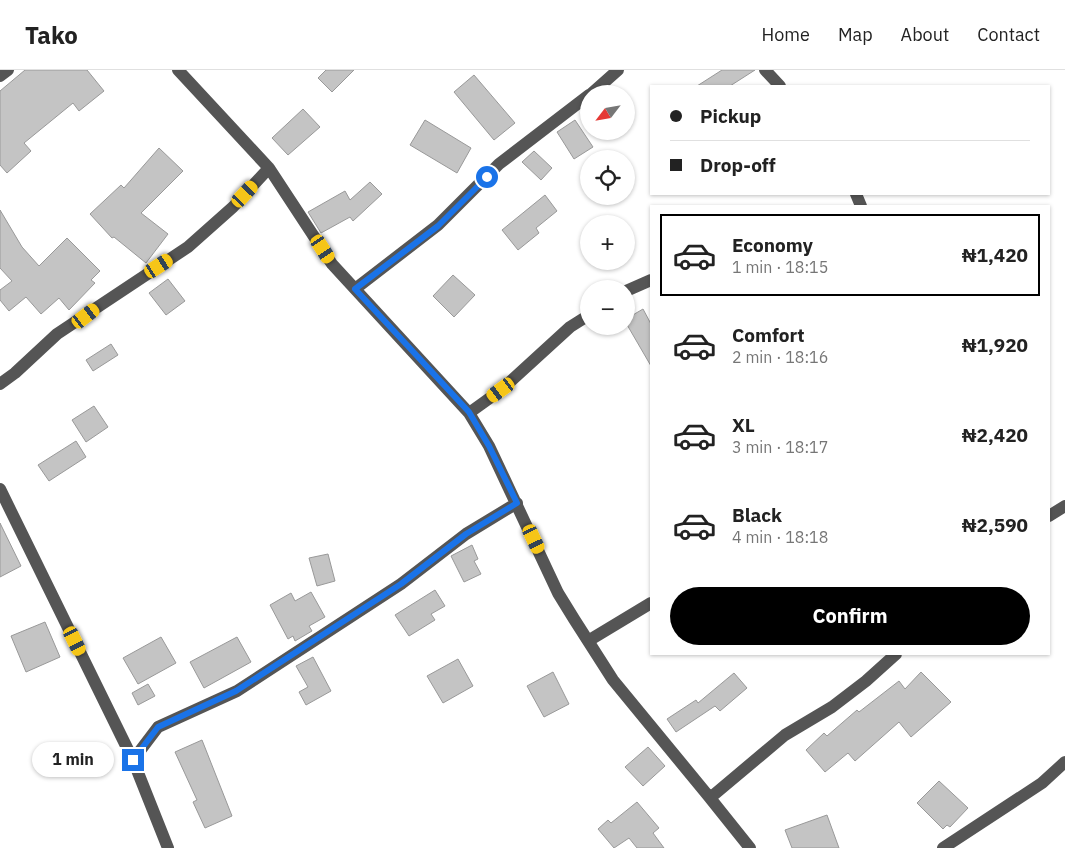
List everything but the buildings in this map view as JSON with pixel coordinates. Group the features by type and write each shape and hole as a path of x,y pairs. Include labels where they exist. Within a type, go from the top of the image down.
{"street":[{"path":"0,76 8,70"},
{"path":"178,70 269,168 332,264 469,412 489,446 558,593 613,680 750,848"},
{"path":"601,85 618,70"},
{"path":"765,70 779,85"},
{"path":"355,289 438,226 499,164 580,103"},
{"path":"0,384 15,374 57,334 188,247 233,207 269,168"},
{"path":"635,287 650,280"},
{"path":"469,412 501,390 570,327 580,321"},
{"path":"0,488 133,760 168,848"},
{"path":"133,760 158,727 236,691 401,584 466,534 517,503"},
{"path":"1050,515 1065,506"},
{"path":"588,641 650,604"},
{"path":"710,798 785,735 832,707 866,681 895,655"},
{"path":"943,848 1042,784 1065,762"}],"route":[{"path":"133,760 158,727 236,691 355,615 401,584 466,534 517,503 489,446 469,412 355,289 438,226 487,177"}]}
